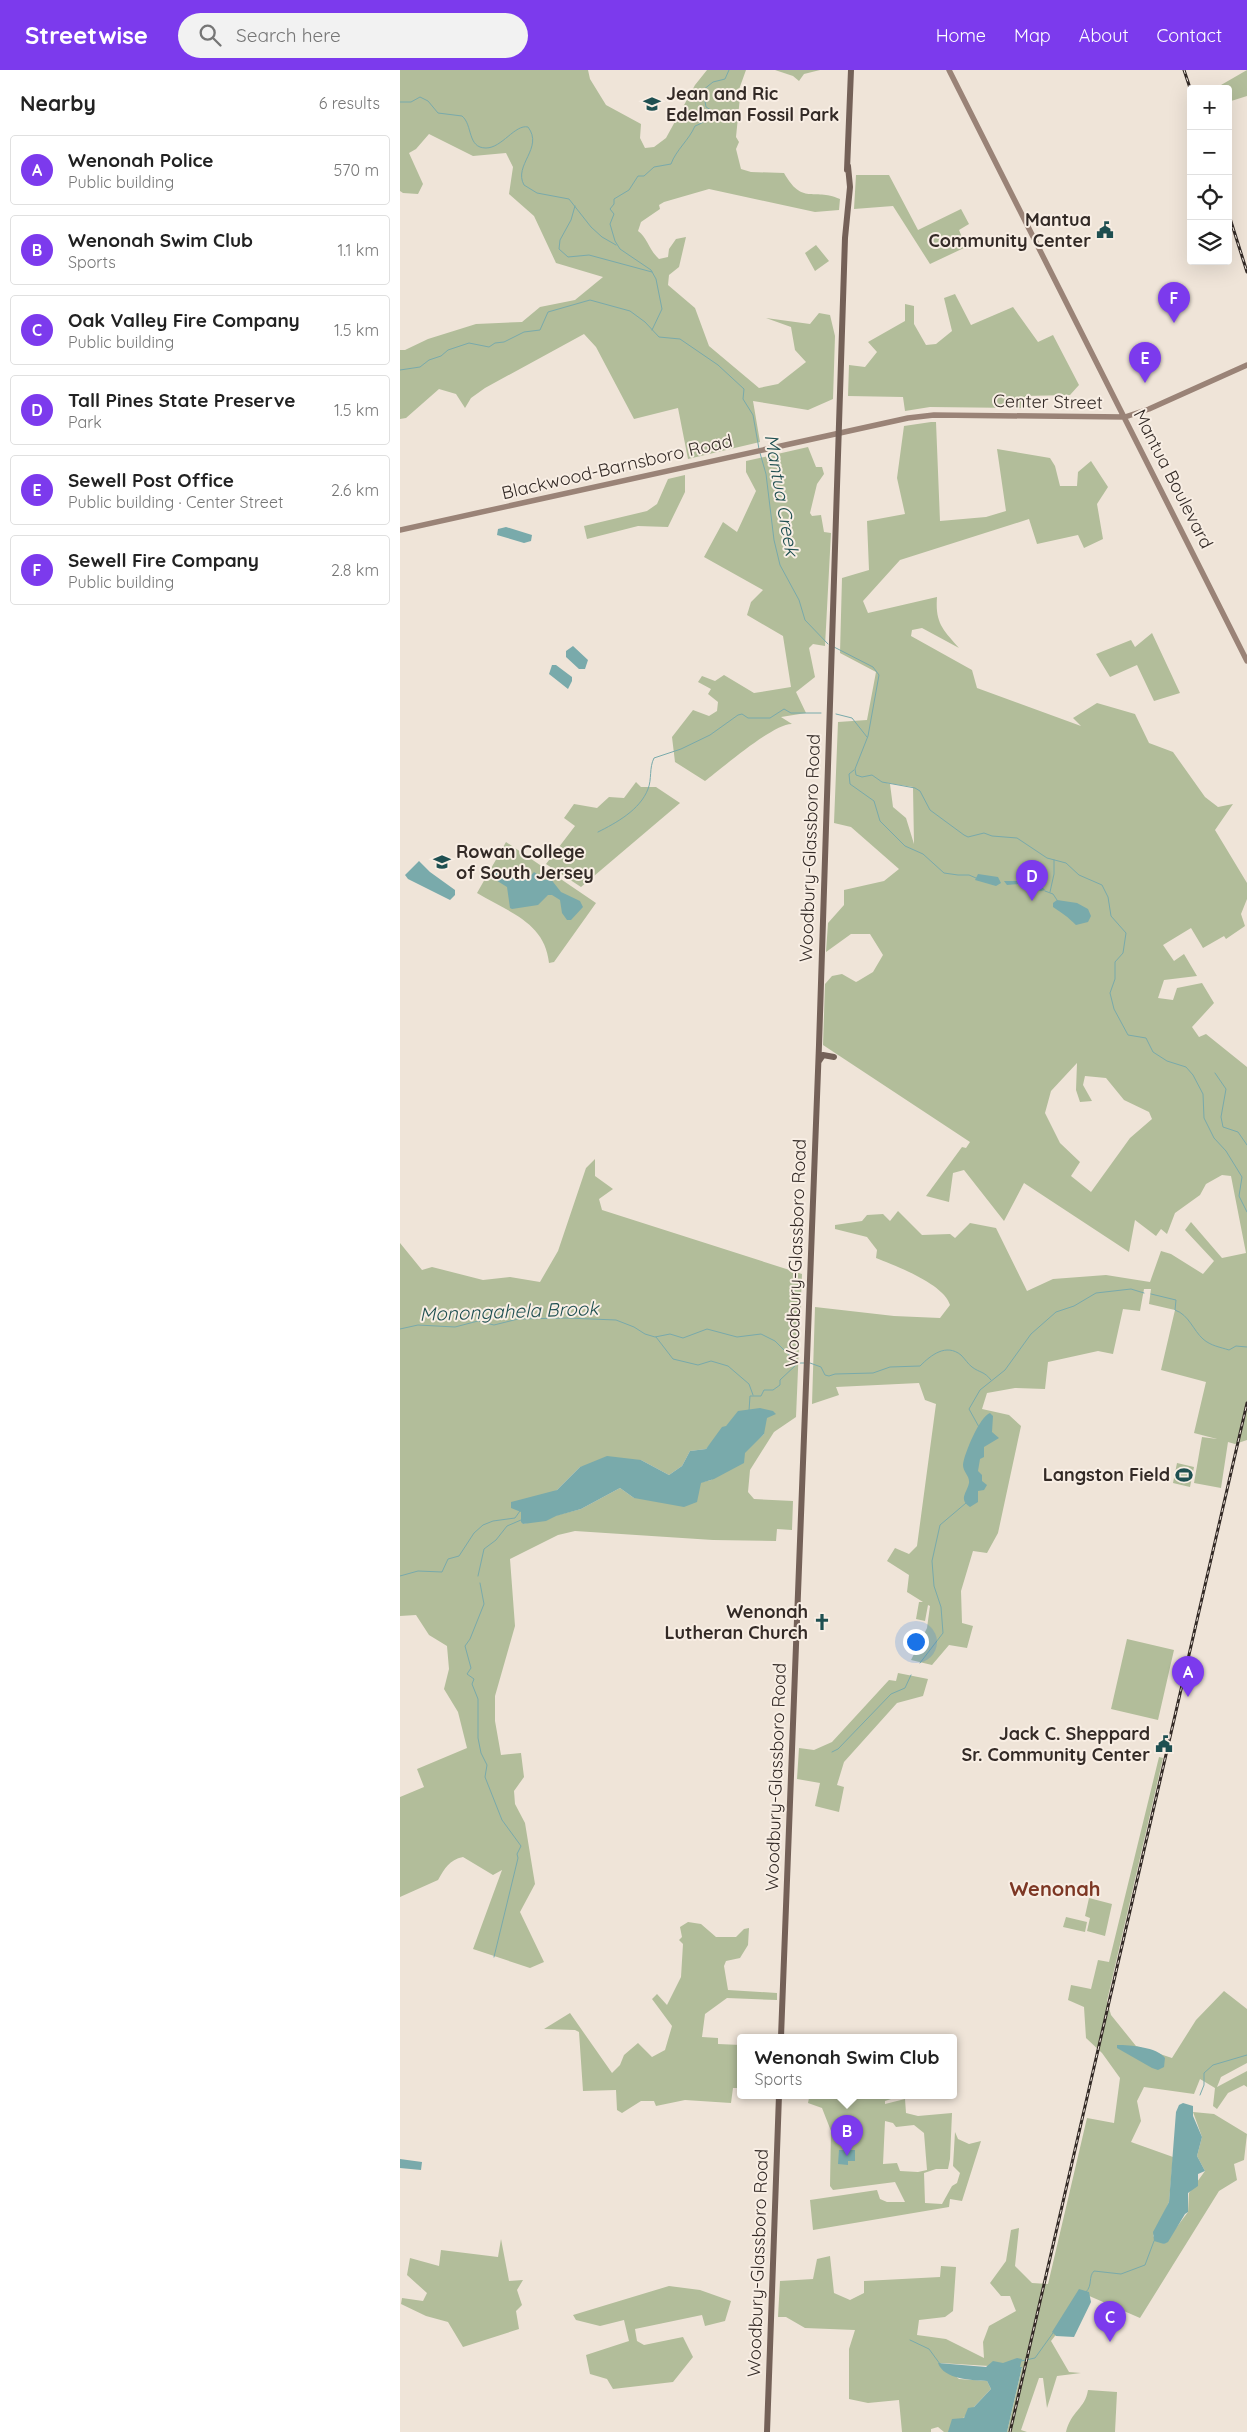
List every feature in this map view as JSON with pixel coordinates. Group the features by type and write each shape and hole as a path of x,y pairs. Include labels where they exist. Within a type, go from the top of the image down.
{"main road":[{"path":"840,432 846,221 845,195 848,166 851,70"},
{"name":"Mantua Boulevard","path":"949,70 1247,661"},
{"name":"Center Street","path":"840,432 921,416 1125,417 1149,409 1247,365"},
{"name":"Woodbury-Glassboro Road","path":"781,2034 840,432"},
{"name":"Blackwood-Barnsboro Road","path":"400,530 840,432"},
{"path":"818,1062 824,1055 834,1057"},
{"name":"Woodbury-Glassboro Road","path":"767,2432 779,2099"}],"green space":[{"path":"400,70 588,70 590,79 606,105 641,124 640,138 645,148 654,147 666,138 695,85 707,70 746,70 737,95 740,97 736,137 739,142 736,149 741,169 751,172 784,173 791,183 803,193 840,199 839,210 815,212 709,189 664,202 659,205 660,209 641,222 638,231 659,259 668,257 669,249 676,239 686,237 679,267 669,275 668,285 695,308 709,346 759,388 778,384 806,362 795,350 791,327 766,318 810,324 819,313 830,315 835,336 833,399 808,410 753,401 760,442 688,459 678,408 634,419 596,347 584,334 485,388 471,398 465,408 456,394 439,389 406,418 400,419 400,350 405,350 428,339 476,324 522,322 540,307 575,300 603,277 556,263 534,216 509,194 513,167 506,153 473,156 429,134 416,149 409,153 423,184 418,194 400,191"},
{"path":"775,70 820,70 804,74 799,81 793,76"},
{"path":"1247,70 1247,96 1232,101 1232,85 1221,85"},
{"path":"856,175 889,175 918,230 961,209 969,224 959,230 966,247 930,264 893,206 854,209"},
{"path":"816,245 829,261 815,271 805,253"},
{"path":"955,294 971,325 1013,307 1038,342 1053,335 1079,385 1070,395 1025,396 1026,408 930,407 905,411 903,397 848,396 849,365 865,367 877,352 868,342 905,321 905,304 914,306 914,324 926,345 936,344 952,331 944,298"},
{"path":"936,422 940,521 986,517 1006,511 997,449 1050,458 1055,466 1060,486 1077,486 1078,472 1091,461 1108,487 1097,504 1103,539 1084,548 1078,535 1037,544 1029,519 900,560 863,601 868,613 937,597 937,613 941,626 959,648 922,628 912,630 911,636 972,670 977,688 1081,726 1073,718 1097,703 1135,714 1149,743 1173,752 1205,797 1218,807 1233,804 1215,830 1247,883 1247,899 1241,914 1245,926 1226,939 1224,936 1203,948 1191,928 1163,945 1174,961 1184,954 1197,976 1164,980 1158,998 1173,1000 1177,988 1202,983 1214,1003 1192,1027 1199,1037 1206,1034 1247,1067 1247,1440 1235,1444 1228,1442 1221,1488 1194,1483 1202,1437 1217,1439 1194,1433 1206,1382 1161,1370 1175,1310 1149,1304 1151,1289 1144,1289 1140,1311 1123,1309 1113,1354 1098,1351 1048,1362 1045,1389 1015,1388 987,1393 982,1409 1009,1415 1021,1426 998,1533 987,1553 973,1551 961,1591 962,1623 973,1626 967,1648 949,1645 932,1665 911,1660 927,1628 930,1606 928,1605 925,1621 916,1619 919,1602 923,1602 907,1592 909,1575 887,1561 895,1548 909,1554 917,1546 936,1404 925,1400 919,1383 836,1387 839,1395 812,1404 815,1307 894,1316 940,1318 950,1305 946,1297 929,1283 876,1258 877,1250 867,1237 835,1229 835,1225 862,1221 867,1215 883,1214 890,1221 898,1211 922,1235 950,1234 955,1238 970,1223 996,1228 1027,1291 1053,1279 1106,1275 1150,1282 1161,1251 1171,1254 1203,1274 1214,1261 1185,1230 1191,1222 1222,1258 1246,1253 1231,1176 1222,1175 1206,1184 1200,1195 1175,1213 1167,1234 1161,1229 1156,1236 1135,1220 1129,1252 1024,1183 1004,1221 964,1170 953,1173 949,1202 926,1196 962,1147 966,1148 970,1142 823,1045 825,984 832,976 842,974 856,982 873,972 883,955 870,934 851,934 826,952 828,923 844,905 844,890 884,881 899,869 851,827 834,823 838,722 867,720 876,672 840,653 842,578 869,570 867,521 905,514 897,478 904,426","holes":["887,783 913,787 914,844 906,818 893,807 890,784","1077,1063 1076,1090 1080,1102 1092,1101 1083,1085 1085,1076 1106,1078 1124,1100 1149,1112 1152,1119 1130,1138 1091,1192 1071,1176 1080,1162 1060,1143 1045,1113 1051,1091"]},
{"path":"808,447 816,467 822,467 824,474 817,484 810,513 812,516 821,515 824,532 831,533 825,646 813,644 809,648 815,677 796,692 806,713 781,717 792,724 761,738 705,781 675,762 672,737 693,710 709,716 717,711 718,702 708,694 711,689 698,682 702,676 715,681 724,675 754,693 791,687 783,636 747,615 751,602 763,590 704,557 723,522 737,532 756,491 746,472 746,461"},
{"path":"685,475 685,492 668,527 638,526 587,539 584,526 647,511 657,504 668,479"},
{"path":"1152,633 1180,693 1154,701 1137,665 1110,677 1096,654 1131,640 1135,647"},
{"path":"636,782 641,787 656,787 680,803 581,887 546,864 575,826 564,818 574,804 597,808 609,797 624,798"},
{"path":"506,842 596,903 554,962 549,963 546,949 533,928 512,913 477,893"},
{"path":"595,1159 595,1176 613,1189 599,1199 602,1210 802,1274 796,1417 774,1432 750,1470 748,1492 754,1499 793,1501 792,1530 777,1529 776,1541 713,1540 575,1531 558,1535 510,1559 515,1626 495,1696 495,1721 501,1755 521,1753 524,1777 514,1791 515,1804 525,1823 535,1884 520,1912 544,1962 530,1968 473,1949 502,1870 493,1875 463,1857 458,1858 445,1868 438,1880 400,1897 400,1797 424,1787 417,1769 467,1748 458,1712 444,1689 449,1669 447,1646 429,1635 416,1615 400,1616 400,1243 422,1270 432,1267 483,1280 510,1277 540,1282 558,1251 586,1168","holes":["740,1411 764,1434 711,1480 634,1498 620,1488 581,1509 523,1524 521,1512 557,1490 580,1467 641,1460 669,1475 682,1466 690,1451 706,1449"]},
{"name":"Langston Field","path":"1177,1463 1194,1467 1190,1487 1173,1483"},
{"path":"1127,1639 1174,1650 1158,1720 1111,1709"},
{"path":"898,1673 928,1679 923,1696 897,1703 844,1762 837,1785 844,1787 839,1812 815,1806 820,1783 797,1779 799,1748 814,1750 832,1742 889,1680 896,1681"},
{"path":"1159,1757 1163,1758 1107,2001 1111,2015 1136,2046 1172,2058 1196,2020 1224,1991 1247,2009 1247,2063 1221,2077 1217,2087 1247,2071 1247,2087 1244,2085 1228,2093 1217,2109 1213,2106 1215,2088 1200,2079 1194,2094 1144,2087 1137,2101 1141,2121 1131,2142 1173,2157 1169,2202 1153,2236 1164,2244 1188,2212 1189,2193 1205,2171 1197,2156 1202,2137 1193,2112 1214,2114 1247,2134 1244,2160 1234,2164 1237,2180 1219,2191 1140,2318 1087,2295 1051,2341 1069,2372 1081,2373 1057,2376 1047,2408 1043,2378 1039,2378 1021,2430 1027,2432 1007,2432 1022,2368 940,2363 959,2379 987,2381 991,2389 950,2432 944,2432 938,2427 931,2429 931,2432 902,2432 899,2400 868,2403 849,2399 849,2349 855,2330 805,2328 786,2317 778,2317 780,2281 813,2279 817,2259 830,2256 834,2293 850,2300 864,2293 864,2281 940,2277 941,2266 956,2267 953,2311 945,2317 919,2320 917,2335 946,2339 984,2358 983,2342 989,2326 1016,2311 1010,2296 1001,2296 990,2283 1006,2261 1011,2230 1019,2228 1015,2266 1032,2283 1048,2284 1087,2118 1114,2123 1120,2078 1102,2053 1086,2038 1084,2007 1068,2000 1071,1985 1091,1989 1098,1960 1109,1962"},
{"path":"1089,1898 1112,1904 1105,1936 1087,1931 1090,1918 1085,1916"},
{"path":"1066,1917 1087,1922 1085,1932 1063,1927"},
{"path":"688,1922 701,1924 716,1937 736,1937 744,1929 749,1928 748,1945 740,1958 726,1961 724,1966 728,1990 777,1993 777,2000 727,1998 705,2014 702,2037 718,2038 718,2044 737,2045 737,2088 733,2088 731,2103 685,2100 656,2106 654,2101 641,2101 622,2113 617,2110 616,2090 583,2091 579,2032 575,2030 544,2029 570,2013 612,2073 620,2065 624,2055 638,2043 652,2057 665,2050 672,2026 652,1999 657,1994 667,2005 681,1977 683,1944 679,1940 682,1937 680,1927"},
{"path":"809,2099 891,2099 885,2101 885,2104 905,2099 906,2113 918,2116 952,2113 948,2169 936,2169 924,2173 925,2203 942,2204 952,2186 957,2183 960,2173 953,2166 955,2132 958,2139 969,2144 981,2141 962,2201 950,2199 949,2207 813,2230 810,2200 877,2190 880,2199 887,2202 905,2202 895,2182 833,2190 830,2186 831,2131 822,2108 808,2103","holes":["885,2121 893,2123 896,2127 914,2125 924,2133 927,2170 918,2172 900,2171 897,2163 883,2164"]},
{"path":"501,2239 509,2281 523,2280 517,2290 522,2305 516,2311 519,2329 463,2347 448,2322 426,2316 401,2304 402,2298 423,2301 427,2293 407,2275 410,2258 439,2266 441,2250 498,2257"},
{"path":"669,2286 700,2290 731,2301 725,2321 705,2326 702,2315 635,2329 637,2341 644,2345 683,2337 693,2357 673,2382 613,2389 607,2379 590,2374 586,2355 629,2341 624,2320 600,2326 576,2320 573,2315"},
{"path":"1088,2390 1117,2392 1115,2432 1066,2432 1071,2419 1084,2402"}],"water":[{"path":"506,527 532,535 531,541 524,543 497,535 498,529"},
{"path":"573,646 588,660 585,669 579,669 566,657 566,651"},
{"path":"552,665 556,665 572,677 568,689 549,674"},
{"path":"419,861 430,872 455,890 455,895 450,900 408,879 405,875"},
{"path":"495,872 506,875 517,873 527,880 534,872 545,880 550,878 561,892 580,901 583,907 571,920 567,920 562,913 560,900 552,895 548,895 538,905 512,909 510,908 507,887 491,877 491,873"},
{"path":"978,874 998,877 1001,883 996,886 975,880"},
{"path":"1004,881 1037,884 1045,890 1041,891 1018,884 1007,885"},
{"path":"1057,900 1077,903 1088,909 1091,916 1088,922 1076,925 1053,907 1053,903"},
{"path":"760,1408 773,1411 776,1414 767,1418 764,1434 745,1453 744,1463 714,1479 701,1483 697,1502 684,1507 634,1498 620,1488 581,1509 546,1521 523,1524 521,1522 521,1512 511,1508 511,1502 557,1490 580,1467 607,1456 641,1460 669,1475 682,1466 690,1451 706,1449 722,1427 726,1426 738,1411"},
{"path":"990,1413 993,1416 992,1432 999,1438 984,1447 984,1457 980,1459 978,1471 982,1475 982,1481 987,1485 984,1490 978,1491 978,1502 970,1507 964,1501 969,1481 963,1467 964,1460 977,1428"},
{"path":"1117,2045 1136,2046 1156,2051 1165,2058 1164,2067 1158,2070 1152,2068 1117,2048"},
{"path":"1183,2103 1193,2106 1193,2116 1202,2137 1197,2156 1205,2171 1198,2174 1198,2186 1188,2193 1188,2212 1168,2242 1164,2244 1154,2241 1153,2232 1169,2202 1176,2112 1179,2105"},
{"path":"839,2150 855,2150 855,2161 848,2161 848,2165 838,2164"},
{"path":"400,2159 422,2162 421,2170 400,2168"},
{"path":"1079,2289 1089,2292 1091,2302 1074,2337 1056,2336 1052,2332"},
{"path":"1017,2358 1022,2359 1020,2367 1022,2367 1007,2432 948,2432 952,2419 964,2418 968,2408 974,2407 991,2389 987,2381 952,2376 941,2369 938,2363 986,2367 993,2361 1003,2363"}],"waterway":[{"path":"652,330 662,309 656,279 651,270 620,249 615,241 610,224 614,214 610,209 614,204 614,199 629,190 638,176 644,176 654,167 671,164 695,126 701,124 709,116 711,110 706,107 703,90 713,82 725,79 729,70"},
{"name":"Mantua Creek","path":"400,102 411,102 420,97 428,101 438,113 462,116 468,125 473,140 480,147 492,147 518,129 528,127 533,142 522,170 524,185 537,193 569,199 591,227 602,237 616,245"},
{"name":"Mantua Creek","path":"575,206 571,220 560,240 559,249 568,257 589,255 652,272"},
{"path":"400,370 420,367 448,350 469,343 489,347 524,332 540,330 548,312 590,300 630,311 645,322 659,337 680,339 718,365 744,389 743,399 753,415 759,449"},
{"name":"Mantua Creek","path":"760,453 766,474 774,540 780,565 799,600 805,620 828,644"},
{"name":"Mantua Creek","path":"834,647 873,667 879,675 868,736 855,769 856,775 862,777 872,775 882,782 915,788 920,791 930,810 964,835 968,837 984,833 992,836 1017,838 1047,858 1066,863 1079,875 1102,885 1108,897 1111,916 1126,933 1123,953 1115,962 1115,979 1110,993 1114,1009 1128,1035 1146,1038 1153,1052 1167,1061 1186,1067 1193,1075 1203,1094 1204,1118 1214,1138 1226,1151 1242,1177 1239,1196 1247,1212"},
{"path":"598,832 620,820 644,797 648,789 654,758 681,749 710,735 738,715 742,714 748,718 770,718 784,709 791,713 821,713"},
{"path":"836,714 852,718 867,737"},
{"path":"854,770 849,774 850,784 874,801 880,821 905,846 923,854 944,873 969,875 976,878"},
{"path":"1050,892 1054,874 1054,860"},
{"path":"1045,891 1053,894 1057,900"},
{"path":"1215,1073 1226,1089 1221,1117 1223,1127 1238,1132 1247,1145"},
{"name":"Monongahela Brook","path":"979,1427 969,1409 980,1390 1005,1370 1031,1334 1056,1312 1074,1306 1096,1293 1131,1289 1144,1293"},
{"name":"Monongahela Brook","path":"1151,1294 1176,1300 1175,1310 1184,1315 1199,1335 1209,1343 1229,1350 1236,1346 1247,1347"},
{"name":"Monongahela Brook","path":"400,1329 418,1325 455,1327 478,1321 494,1325 518,1319 616,1320 655,1337 670,1334 683,1338 707,1329 737,1337 761,1334 775,1341 797,1363 804,1363"},
{"path":"656,1337 673,1359 698,1365 711,1361 728,1366 749,1384 753,1395"},
{"name":"Monongahela Brook","path":"810,1363 821,1367 825,1375 829,1376 835,1374 873,1373 890,1367 920,1366 939,1352 950,1350 961,1355 971,1366 991,1380"},
{"path":"749,1411 750,1396 761,1396 764,1390 773,1390 780,1385 780,1380 797,1364"},
{"path":"920,1663 943,1633 941,1607 934,1586 932,1561 940,1525 966,1503"},
{"path":"400,1576 418,1571 442,1572 448,1559 459,1556 474,1533 483,1525 493,1521 515,1518 520,1511"},
{"path":"478,1576 484,1549 496,1540 507,1526 521,1520"},
{"path":"480,1583 484,1604 470,1639 465,1646 471,1668 467,1674 474,1679 472,1684 478,1699 478,1738 481,1753 487,1765 485,1777 502,1820 521,1846 517,1854 518,1858 494,1957"},
{"path":"832,1752 838,1749 891,1694 905,1688 911,1675"},
{"path":"1200,2095 1204,2085 1204,2073 1213,2065 1247,2055"},
{"path":"1086,2292 1094,2271 1121,2274 1145,2265 1154,2241"},
{"path":"1021,2361 1035,2358 1053,2333"},
{"path":"910,2340 929,2349 940,2364"}],"railway":[{"path":"1184,70 1189,85"},
{"path":"1231,220 1247,272"},
{"path":"1010,2432 1247,1403"}],"place":[{"name":"Jean and Ric Edelman Fossil Park","path":"652,104"},
{"name":"Mantua Community Center","path":"1105,230"},
{"name":"Sewell Fire Company","path":"1174,323"},
{"name":"Sewell Post Office","path":"1145,383"},
{"name":"Rowan College of South Jersey","path":"442,862"},
{"name":"Tall Pines State Preserve","path":"1032,901"},
{"name":"Langston Field","path":"1184,1475"},
{"name":"Wenonah Lutheran Church","path":"822,1622"},
{"name":"Wenonah Police","path":"1188,1697"},
{"name":"Jack C. Sheppard Sr. Community Center","path":"1164,1744"},
{"name":"Wenonah Swim Club","path":"847,2156"},
{"name":"Oak Valley Fire Company","path":"1110,2342"}],"district":[{"name":"Wenonah","path":"1055,1889"}]}
